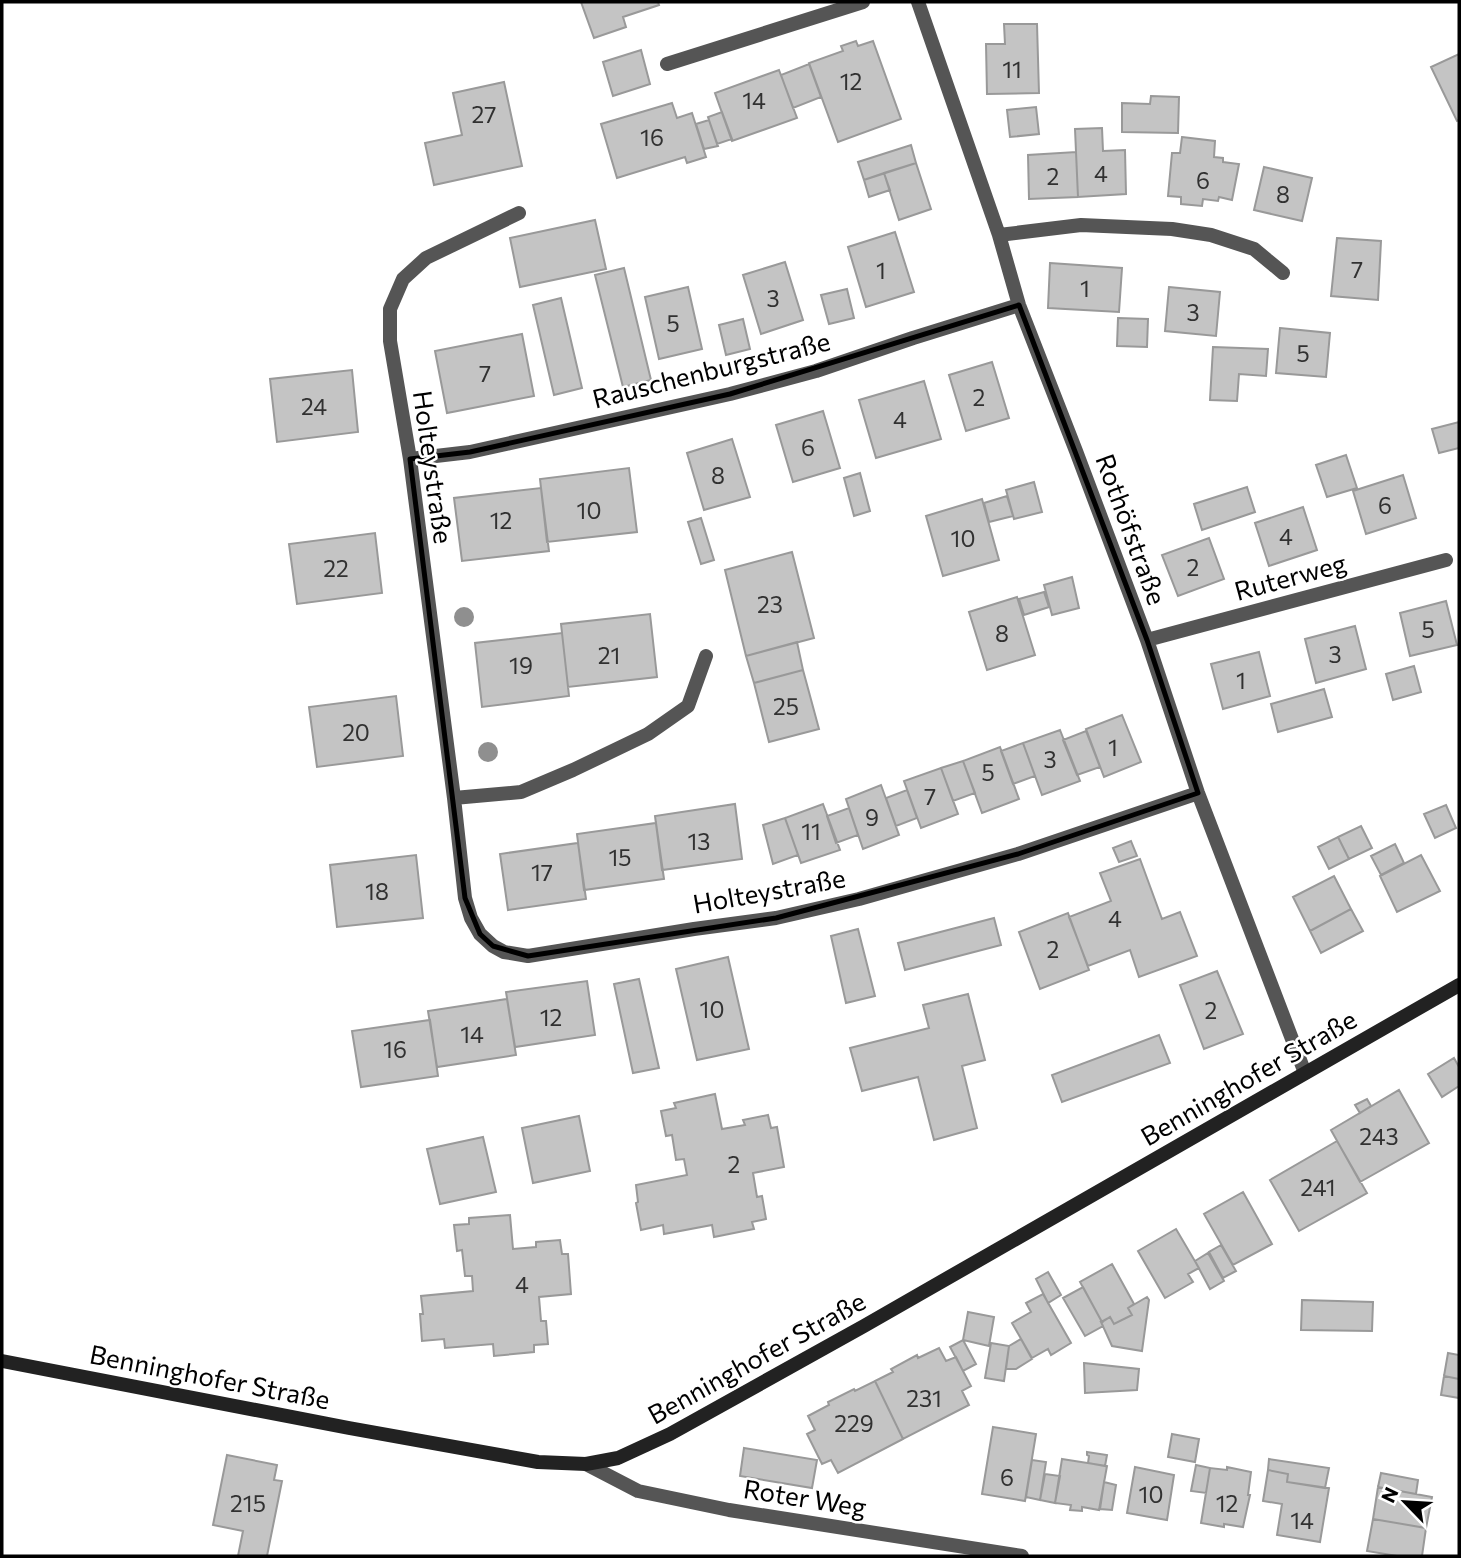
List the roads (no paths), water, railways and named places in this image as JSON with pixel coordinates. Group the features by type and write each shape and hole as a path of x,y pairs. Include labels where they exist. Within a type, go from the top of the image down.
{"main road":[{"name":"Benninghofer Straße","path":"2,1361 538,1462 586,1464 618,1458 670,1434 887,1312 1459,985"}],"street":[{"path":"667,64 863,2"},
{"name":"Rothöfstraße","path":"918,2 999,235 1019,305 1147,640 1198,793 1305,1073"},
{"name":"Holteystraße","path":"519,213 426,258 402,279 390,309 390,341 410,458 465,898 471,918 480,934 493,946 504,952 528,956 776,918 859,899 1018,853 1198,793"},
{"path":"999,235 1081,225 1172,229 1211,235 1254,249 1283,273"},
{"name":"Rauschenburgstraße","path":"410,458 470,452 730,394 816,371 1019,305"},
{"name":"Ruterweg","path":"1147,640 1446,560"},
{"path":"454,798 521,792 648,734 688,706 706,656"},
{"name":"Roter Weg","path":"586,1464 638,1491 690,1502 1022,1556"}]}
